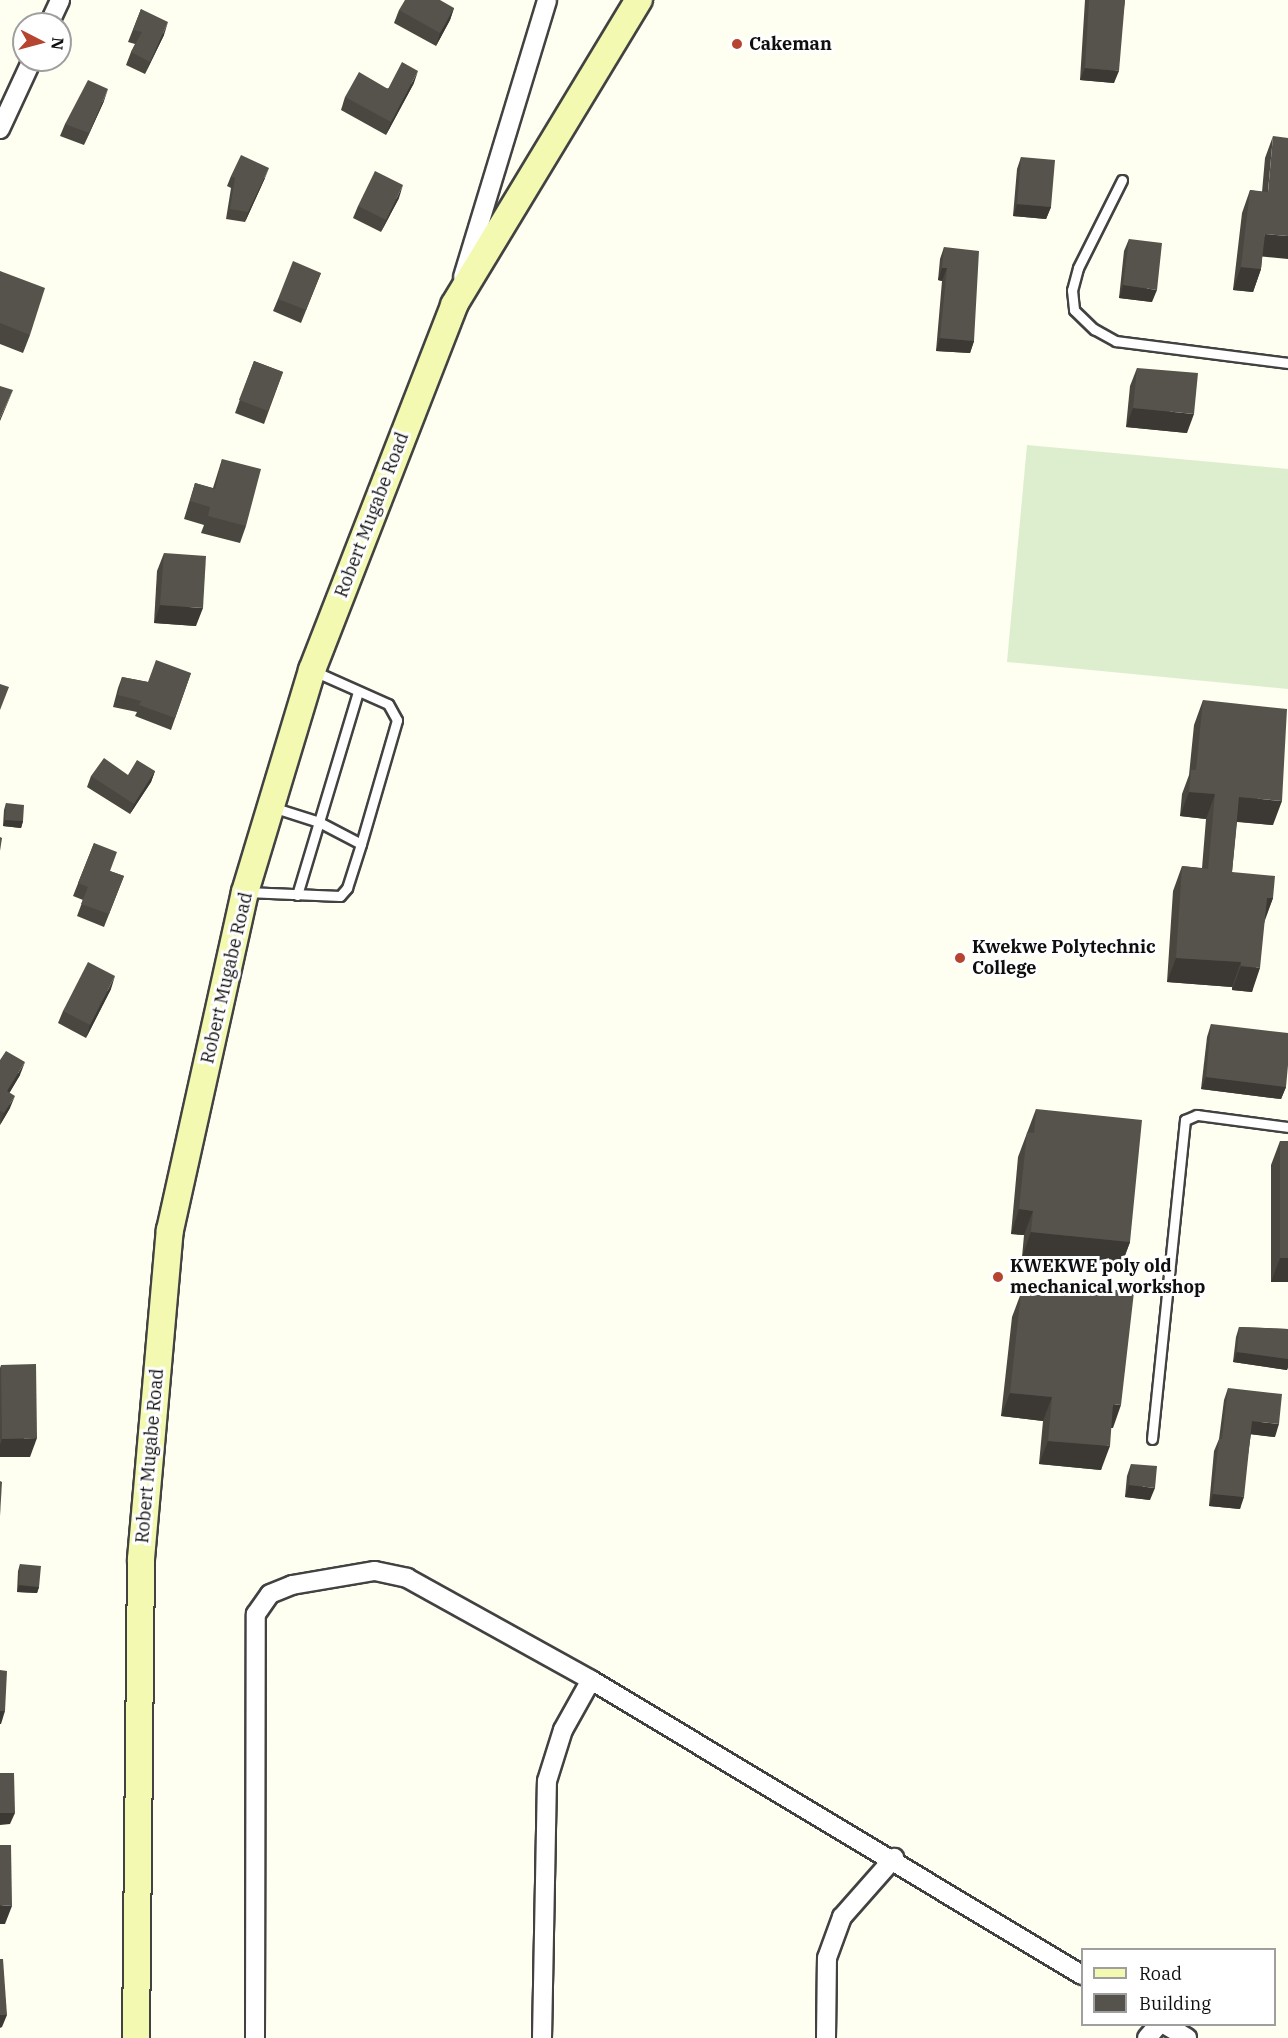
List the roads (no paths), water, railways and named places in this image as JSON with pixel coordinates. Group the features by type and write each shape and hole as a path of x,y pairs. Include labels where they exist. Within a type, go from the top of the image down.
{"main road":[{"name":"Robert Mugabe Road","path":"136,2038 141,1559 170,1230 245,891 312,670 454,305 639,0"}],"street":[{"path":"454,305 548,0"},
{"path":"0,129 26,72"},
{"path":"255,2038 256,1614 270,1594 292,1586 375,1572 407,1578 591,1680 894,1858 1081,1974"},
{"path":"542,2038 547,1781 563,1730 591,1680"},
{"path":"826,2038 827,1958 842,1917 894,1858"},
{"path":"1147,2038 1158,2026"},
{"path":"1166,2026 1187,2038"}],"lane":[{"path":"1122,180 1078,268 1072,290 1074,310 1094,329 1116,341 1288,363"},
{"path":"245,891 340,896 347,888 361,844 397,720 388,704 312,670"},
{"path":"297,895 358,692"},
{"path":"270,806 319,822 361,844"},
{"path":"1152,1439 1185,1120 1197,1115 1288,1127"}],"place":[{"name":"Cakeman","path":"737,44"},
{"name":"Kwekwe Polytechnic College","path":"960,958"},
{"name":"KWEKWE poly old mechanical workshop","path":"998,1277"}]}
